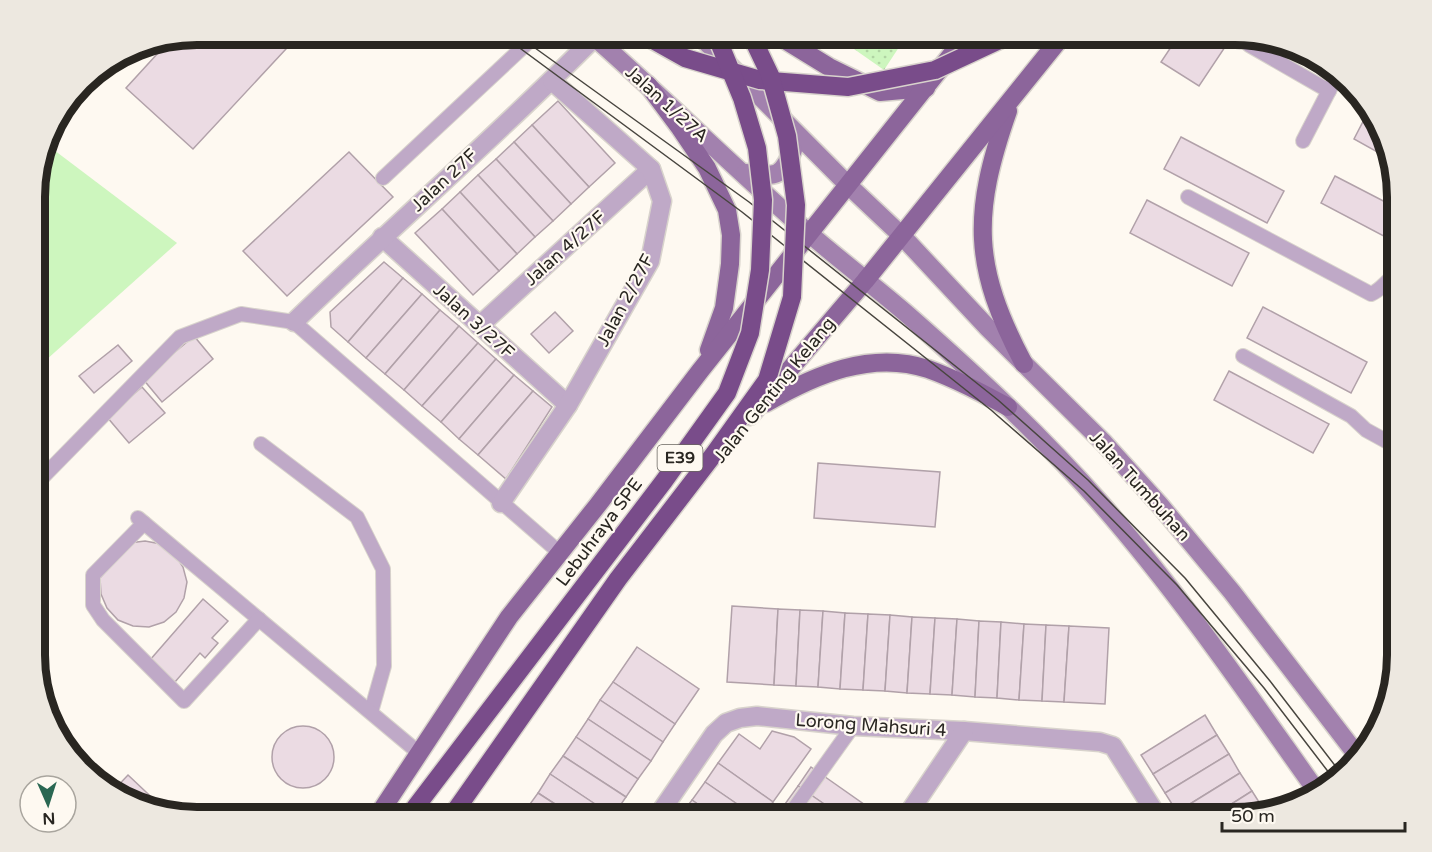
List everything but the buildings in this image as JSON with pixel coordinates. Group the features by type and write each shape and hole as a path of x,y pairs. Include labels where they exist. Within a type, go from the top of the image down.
{"highway":[{"path":"663,45 685,58 760,80 848,87 935,70 987,45"},
{"name":"Lebuhraya SPE","path":"416,807 657,490 727,393 750,333 760,270 763,200 757,148 742,98 720,45"},
{"name":"E39","path":"458,807 618,579 714,454 767,380 792,297 796,205 787,136 770,75 756,45"}],"main road":[{"name":"Jalan 1/27A","path":"603,45 810,234 865,281"},
{"path":"710,45 848,185 902,236"},
{"path":"794,45 829,67 880,92 926,88"},
{"path":"384,807 509,617 700,371 959,45"},
{"name":"Jalan Genting Kelang","path":"467,807 629,576 755,410 902,236 1054,45"},
{"path":"648,86 707,168 728,210 731,235 730,264 724,308 700,371"},
{"path":"1013,98 995,151 986,187 982,235 986,267 993,294 1024,364"},
{"path":"743,173 772,176 785,169 794,150 784,119"},
{"name":"Jalan Tumbuhan","path":"902,236 1024,364 1104,443 1159,504 1239,601 1353,750"},
{"path":"865,281 908,315 1008,407 1102,505 1221,656 1312,785"},
{"path":"755,410 833,370 848,366 886,363 903,364 935,372 967,385 1008,407"}],"street":[{"name":"Jalan 27F","path":"294,322 382,237 552,81 585,45"},
{"name":"Jalan 2/27F","path":"501,503 567,405 650,261 662,201 651,169 552,81"},
{"name":"Jalan 4/27F","path":"479,326 651,169"},
{"name":"Jalan 3/27F","path":"382,237 567,405"},
{"name":"Lorong Mahsuri 4","path":"664,807 714,734 726,723 757,716 854,726 964,731 1100,742 1113,746 1152,807"},
{"path":"913,807 964,731"}],"lane":[{"path":"383,178 524,45"},
{"path":"1250,46 1329,91"},
{"path":"1303,141 1333,82"},
{"path":"1188,197 1371,294 1381,290 1387,279"},
{"path":"45,475 180,337 241,314 294,322 560,553"},
{"path":"1243,356 1350,416 1366,430 1387,442"},
{"path":"261,444 357,517 384,569 384,666 370,712"},
{"path":"259,619 184,701 103,620 93,605 93,575 141,521 259,619 419,753"},
{"path":"795,807 854,726"}],"green space":[{"path":"848,45 900,45 884,70"},
{"path":"53,149 177,243 45,361 45,197 46,178"}],"tram line":[{"path":"516,45 742,212 991,410 1084,491 1177,585 1264,688 1330,774"},
{"path":"531,45 749,202 998,400 1088,480 1185,578 1270,681 1336,767"}]}
